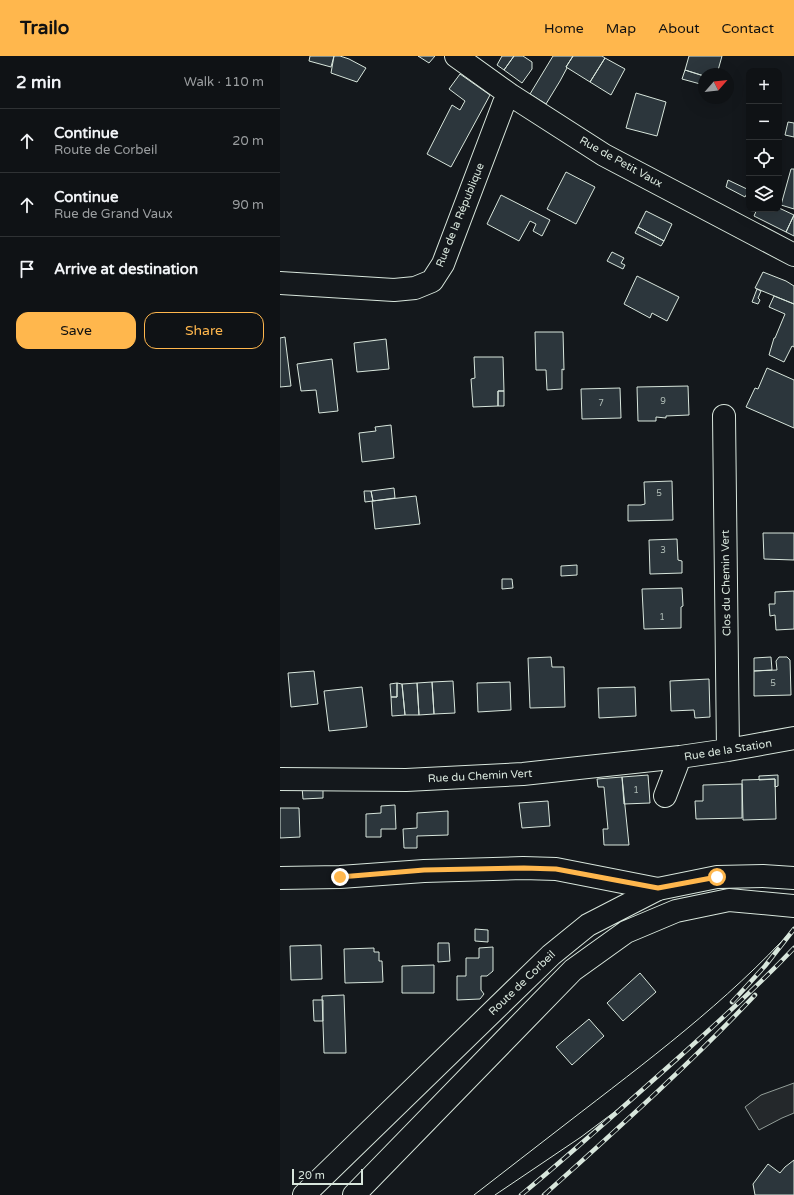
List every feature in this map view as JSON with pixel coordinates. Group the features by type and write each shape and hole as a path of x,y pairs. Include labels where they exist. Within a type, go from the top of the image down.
{"street":[{"name":"Rue de Petit Vaux","path":"456,56 509,94 604,155 794,255"},
{"name":"Rue de la République","path":"280,283 394,290 415,288 432,281 443,264 504,103 509,94"},
{"name":"Clos du Chemin Vert","path":"724,416 728,750"},
{"name":"Rue de la Station","path":"665,796 680,757 794,738"},
{"name":"Rue du Chemin Vert","path":"280,779 406,780 523,774 680,757"},
{"path":"280,878 340,877 424,870 524,868 556,869 658,888"},
{"name":"Route de Corbeil","path":"304,1195 551,955 588,925 658,888 717,877 763,876 794,878"},
{"path":"354,1195 573,970 626,932 676,911 729,900 794,906"}],"shaded area":[{"path":"794,1083 794,1113 759,1130 745,1107 761,1095"}],"building":[{"path":"310,56 334,56 331,67 309,61"},
{"path":"334,56 349,59 366,68 357,82 331,73"},
{"path":"418,56 435,56 429,63"},
{"path":"502,56 514,56 504,70 497,65"},
{"path":"514,56 523,56 532,62 532,69 522,83 504,70"},
{"path":"553,56 573,56 546,104 530,94"},
{"path":"573,56 602,56 605,58 590,82 566,67"},
{"path":"689,56 722,56 719,68 698,68 698,74 685,70"},
{"path":"605,58 625,69 611,95 590,82"},
{"path":"685,70 698,74 698,83 682,79"},
{"path":"460,74 490,95 451,167 427,154 452,105 460,110 465,101 449,89"},
{"path":"636,93 666,102 657,136 626,128"},
{"path":"788,122 794,123 794,137 785,135"},
{"path":"791,169 794,169 794,209 782,205"},
{"path":"566,172 595,187 576,224 547,209"},
{"path":"728,180 746,189 746,195 745,197 726,187"},
{"path":"501,195 550,220 542,236 533,231 536,224 530,221 519,241 487,224"},
{"path":"782,209 794,215 786,232 754,216 756,212 782,212"},
{"path":"646,211 672,224 664,241 638,227"},
{"path":"794,215 794,236 786,232"},
{"path":"638,227 664,241 661,246 635,233"},
{"path":"612,252 624,258 621,263 625,265 623,269 607,261"},
{"path":"763,272 786,281 794,286 794,304 755,288"},
{"path":"637,276 679,297 667,321 652,313 650,318 624,304"},
{"path":"757,289 761,291 758,298 760,300 758,304 752,302"},
{"path":"774,296 794,304 794,347 792,346 784,362 769,355 774,338 785,314 769,307"},
{"path":"535,332 563,332 564,370 562,369 562,389 547,390 546,370 536,370"},
{"path":"285,337 291,386 280,387 280,338"},
{"path":"386,339 389,369 357,372 354,343"},
{"path":"474,357 503,357 504,391 498,391 498,406 473,407 471,379 475,378"},
{"path":"332,359 338,411 319,413 316,390 301,391 297,364"},
{"path":"767,368 794,380 794,428 746,407 755,388 758,389"},
{"path":"688,386 689,415 666,416 666,418 656,417 656,421 638,421 637,387"},
{"path":"620,388 621,418 582,419 581,389"},
{"path":"498,391 504,391 504,406 498,406"},
{"path":"391,425 394,458 362,462 359,433 376,431 375,427"},
{"path":"672,481 673,520 628,521 628,505 645,504 644,482"},
{"path":"394,488 395,498 373,501 371,491"},
{"path":"364,491 371,491 373,501 365,502"},
{"path":"416,496 420,524 375,529 372,501"},
{"path":"763,533 794,533 794,560 764,559"},
{"path":"677,539 678,560 682,561 682,573 650,574 649,540"},
{"path":"577,565 577,575 561,576 561,566"},
{"path":"502,579 512,579 513,588 502,589"},
{"path":"682,588 683,606 681,607 681,628 644,629 642,589"},
{"path":"794,591 794,629 776,630 775,615 770,616 769,604 775,604 775,592"},
{"path":"551,657 552,667 564,667 565,707 530,708 528,658"},
{"path":"771,657 772,670 754,671 754,658"},
{"path":"779,657 787,657 790,660 791,695 754,696 754,671 777,670 776,661"},
{"path":"314,671 318,704 291,707 288,673"},
{"path":"709,679 710,717 695,718 694,710 671,711 670,681"},
{"path":"453,681 455,713 434,714 432,682"},
{"path":"432,682 434,714 419,715 417,683"},
{"path":"510,682 511,710 478,712 477,683"},
{"path":"397,683 397,697 391,697 390,684"},
{"path":"397,683 402,684 405,715 392,716 391,697 397,697"},
{"path":"417,683 419,715 405,715 402,684"},
{"path":"362,687 367,727 329,731 324,691"},
{"path":"635,687 636,716 599,718 598,688"},
{"path":"648,775 650,803 624,804 622,777"},
{"path":"778,775 778,786 775,787 775,779 759,780 759,776"},
{"path":"622,777 629,845 604,845 603,829 608,829 604,787 598,787 597,779"},
{"path":"775,779 776,819 743,820 742,780"},
{"path":"742,784 742,818 696,819 695,801 703,801 703,785"},
{"path":"323,786 323,798 303,799 302,787"},
{"path":"548,801 550,826 522,828 519,803"},
{"path":"395,805 396,829 381,829 381,837 366,837 366,814 381,813 381,806"},
{"path":"280,808 299,808 300,837 280,838"},
{"path":"448,811 448,835 417,836 417,848 404,848 403,829 417,828 417,813"},
{"path":"475,929 488,930 488,942 475,941"},
{"path":"438,943 449,943 450,961 438,962"},
{"path":"321,945 322,979 291,980 290,946"},
{"path":"493,947 493,971 487,976 481,976 481,990 484,994 480,999 457,1000 457,976 466,976 466,958 479,958 479,948"},
{"path":"374,948 374,952 379,952 379,961 382,961 383,982 345,983 344,949"},
{"path":"434,965 434,993 402,993 402,966"},
{"path":"640,973 656,992 623,1021 607,1003"},
{"path":"344,995 346,1053 324,1053 322,996"},
{"path":"313,1000 323,1000 323,1021 314,1021"},
{"path":"589,1019 604,1036 572,1065 556,1047"},
{"path":"794,1160 794,1195 755,1195 753,1184 768,1164 780,1173"}],"tram line":[{"path":"474,1195 626,1077 714,1006 794,928"},
{"path":"495,1195 581,1137 633,1098"}],"railway":[{"path":"732,1002 765,966 794,929"},
{"path":"521,1195 580,1145 692,1045 751,991 794,948"},
{"path":"544,1195 678,1072 755,995"}],"route":[{"path":"340,877 424,870 524,868 556,869 658,888 717,877"}]}
